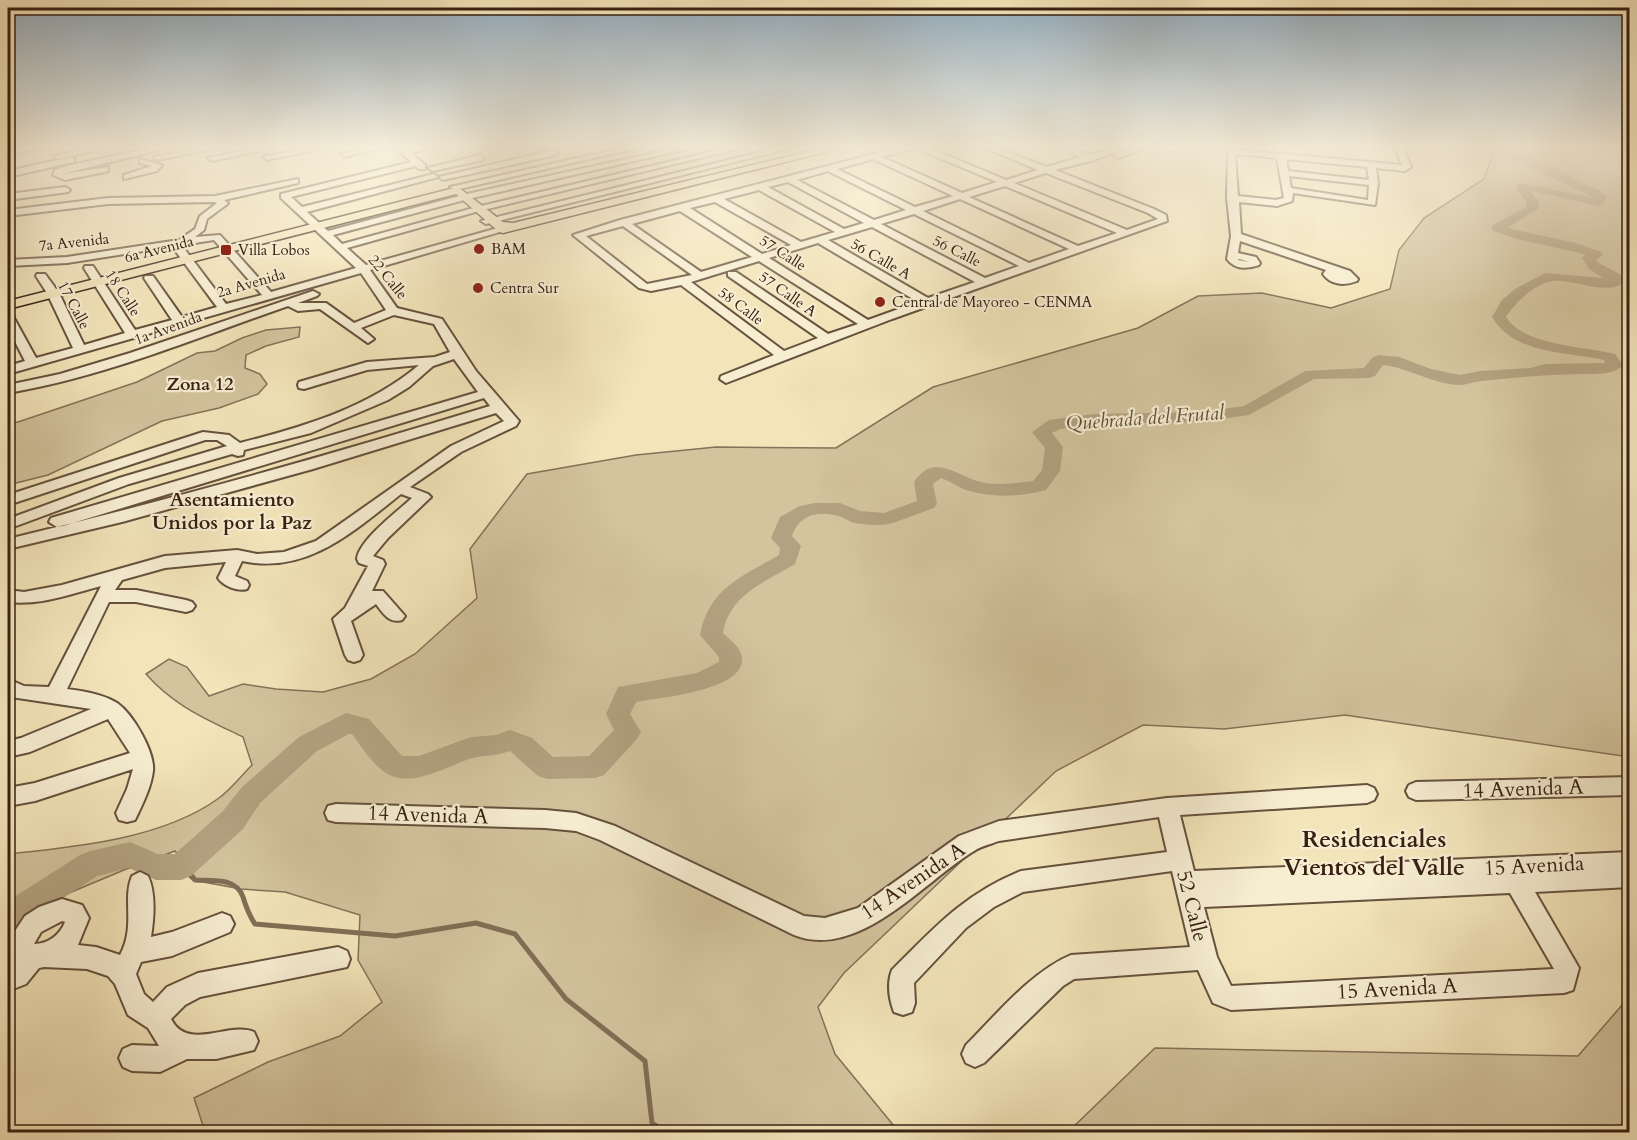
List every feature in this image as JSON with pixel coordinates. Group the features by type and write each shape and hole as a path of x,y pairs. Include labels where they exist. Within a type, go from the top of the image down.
{"main road":[{"name":"6a Avenida","path":"8,305 97,282 146,274 182,250 227,249 322,230 435,199"},
{"path":"465,199 499,224"},
{"name":"2a Avenida","path":"499,224 630,199"}],"street":[{"path":"8,213 108,201 204,199"},
{"path":"215,199 223,203 203,218 199,230 182,250 223,308"},
{"name":"22 Calle","path":"287,199 367,272 393,311 438,321 456,354 512,421 456,449 399,488"},
{"path":"299,211 338,199"},
{"path":"341,248 523,199"},
{"path":"227,249 264,291 355,260 499,224 582,199"},
{"path":"710,199 578,234 603,256 647,288 686,284 732,274 799,245 823,242 843,232 875,226"},
{"path":"717,199 799,245"},
{"name":"56 Calle A","path":"783,199 843,232"},
{"name":"56 Calle","path":"826,199 984,282"},
{"path":"893,199 1029,267"},
{"path":"686,284 700,276 765,260 961,199"},
{"path":"968,199 1076,249"},
{"path":"1046,199 1126,233"},
{"path":"726,379 827,339 1126,233 1162,218 1117,199"},
{"path":"1232,199 1236,236 1232,259"},
{"path":"1241,199 1277,204 1289,199"},
{"path":"1347,199 1372,203 1372,199"},
{"name":"57 Calle","path":"681,207 868,325"},
{"path":"623,222 700,276"},
{"name":"2a Avenida","path":"8,370 223,308 264,291 367,272 499,224"},
{"path":"1236,236 1342,272"},
{"name":"7a Avenida","path":"8,263 182,250 216,237 227,249"},
{"name":"56 Calle A","path":"823,242 928,303"},
{"path":"135,257 179,321"},
{"name":"18 Calle","path":"89,268 132,334"},
{"name":"1a Avenida","path":"8,390 134,356 294,305 367,272"},
{"name":"57 Calle A","path":"732,274 827,339"},
{"name":"17 Calle","path":"41,276 80,349"},
{"name":"58 Calle","path":"686,284 782,356"},
{"path":"294,305 322,305 368,339"},
{"path":"352,328 393,311"},
{"path":"8,318 32,363"},
{"path":"304,385 367,366 436,360 456,354"},
{"path":"8,524 124,481 236,447 306,430 383,397 436,360"},
{"path":"8,538 488,393"},
{"path":"8,544 122,517 308,466 499,408"},
{"path":"8,500 203,436 212,435 225,438 236,447 244,467"},
{"path":"8,596 24,598 62,591 165,562 237,555 257,559 285,557 322,544 399,488 423,497 382,534 365,555 365,559 377,564 353,610"},
{"path":"237,555 226,578 241,585"},
{"path":"55,694 103,596 115,577"},
{"path":"354,655 341,621 353,610 377,595 396,616"},
{"path":"103,596 136,596 186,606"},
{"path":"8,686 13,692 55,694 87,700 111,709 139,745 143,757 142,774 127,813"},
{"path":"8,748 23,746 111,709"},
{"path":"8,797 35,792 143,757"},
{"name":"14 Avenida A","path":"1416,791 1629,786"},
{"name":"14 Avenida A","path":"336,813 545,819 576,822 607,833 802,927 825,929 864,918 967,843 999,831 1167,807 1367,794"},
{"name":"52 Calle","path":"1167,807 1205,958 1217,986 1222,994 1230,998"},
{"path":"903,1003 901,979 958,920 986,899 1021,882 1181,860"},
{"name":"15 Avenida","path":"1512,875 1629,861"},
{"name":"15 Avenida","path":"1188,890 1512,875 1629,877"},
{"name":"15 Avenida A","path":"1230,998 1564,981 1567,968 1512,875"},
{"path":"140,883 142,929 129,962 135,1004 145,1013 156,1017 166,1036 183,1045 192,1048 245,1041"},
{"path":"8,979 17,975 39,956 95,958 113,964 129,962 222,924"},
{"path":"975,1054 1054,977 1071,967 1205,958"},
{"path":"156,1017 176,996 198,984 338,959"},
{"path":"132,1058 172,1057 183,1045"}],"shaded area":[{"path":"1453,199 1629,199 1629,757 1345,715 1224,729 1143,725 1056,771 844,973 818,1007 835,1054 899,1132 205,1132 194,1098 268,1062 340,1036 382,1002 358,960 360,915 285,892 241,889 198,881 175,851 62,896 20,921 8,950 8,854 118,839 172,823 197,812 219,798 252,765 243,737 203,718 179,703 146,674 169,659 187,667 209,696 243,684 323,692 371,679 415,654 477,598 470,549 527,474 636,455 716,447 836,448 933,387 1138,328 1198,296 1262,293 1331,308 1390,289 1399,250 1424,218"},
{"path":"300,327 299,337 266,346 246,355 245,368 260,374 267,384 258,394 219,408 162,421 48,475 8,485 8,423 18,422 137,382 197,353 215,351 266,330"},
{"path":"1629,997 1629,1132 1059,1132 1070,1130 1155,1048 1578,1056"}],"waterway":[{"name":"Quebrada del Frutal","path":"8,915 12,915 90,864 130,855 156,867 181,867 233,820 251,795 308,744 346,723 360,726 390,762 398,767 419,767 471,748 497,745 510,740 523,745 547,768 595,767 628,732 618,714 627,694 697,682 711,678 731,665 730,654 711,635 714,620 728,597 750,580 788,559 791,546 781,538 787,521 800,512 815,509 840,509 857,517 886,519 927,504 923,482 943,472 973,486 989,489 1039,486 1051,471 1054,447 1041,432 1055,424 1094,419 1200,417 1249,410 1311,374 1369,373 1379,360 1399,362 1427,373 1460,380 1480,376 1533,373 1545,369 1603,369 1615,365 1609,357 1547,345 1516,335 1505,327 1499,317 1507,303 1520,292 1550,276 1610,283 1620,280 1606,274 1591,262 1589,258 1596,255 1572,246 1521,236 1497,228 1532,209 1533,202 1531,199"},
{"name":"Quebrada del Frutal","path":"1582,199 1598,202 1600,199"},
{"path":"181,867 195,880 223,881 235,886 240,891 255,924 395,936 476,923 515,934 566,999 645,1061 652,1123 666,1132"}],"place":[{"name":"BAM","path":"479,249"},
{"name":"Villa Lobos","path":"226,250"},
{"name":"Centra Sur","path":"478,288"},
{"name":"Central de Mayoreo - CENMA","path":"880,302"}],"district":[{"name":"Zona 12","path":"200,384"},
{"name":"Asentamiento Unidos por la Paz","path":"232,510"},
{"name":"Residenciales Vientos del Valle","path":"1374,853"}]}
